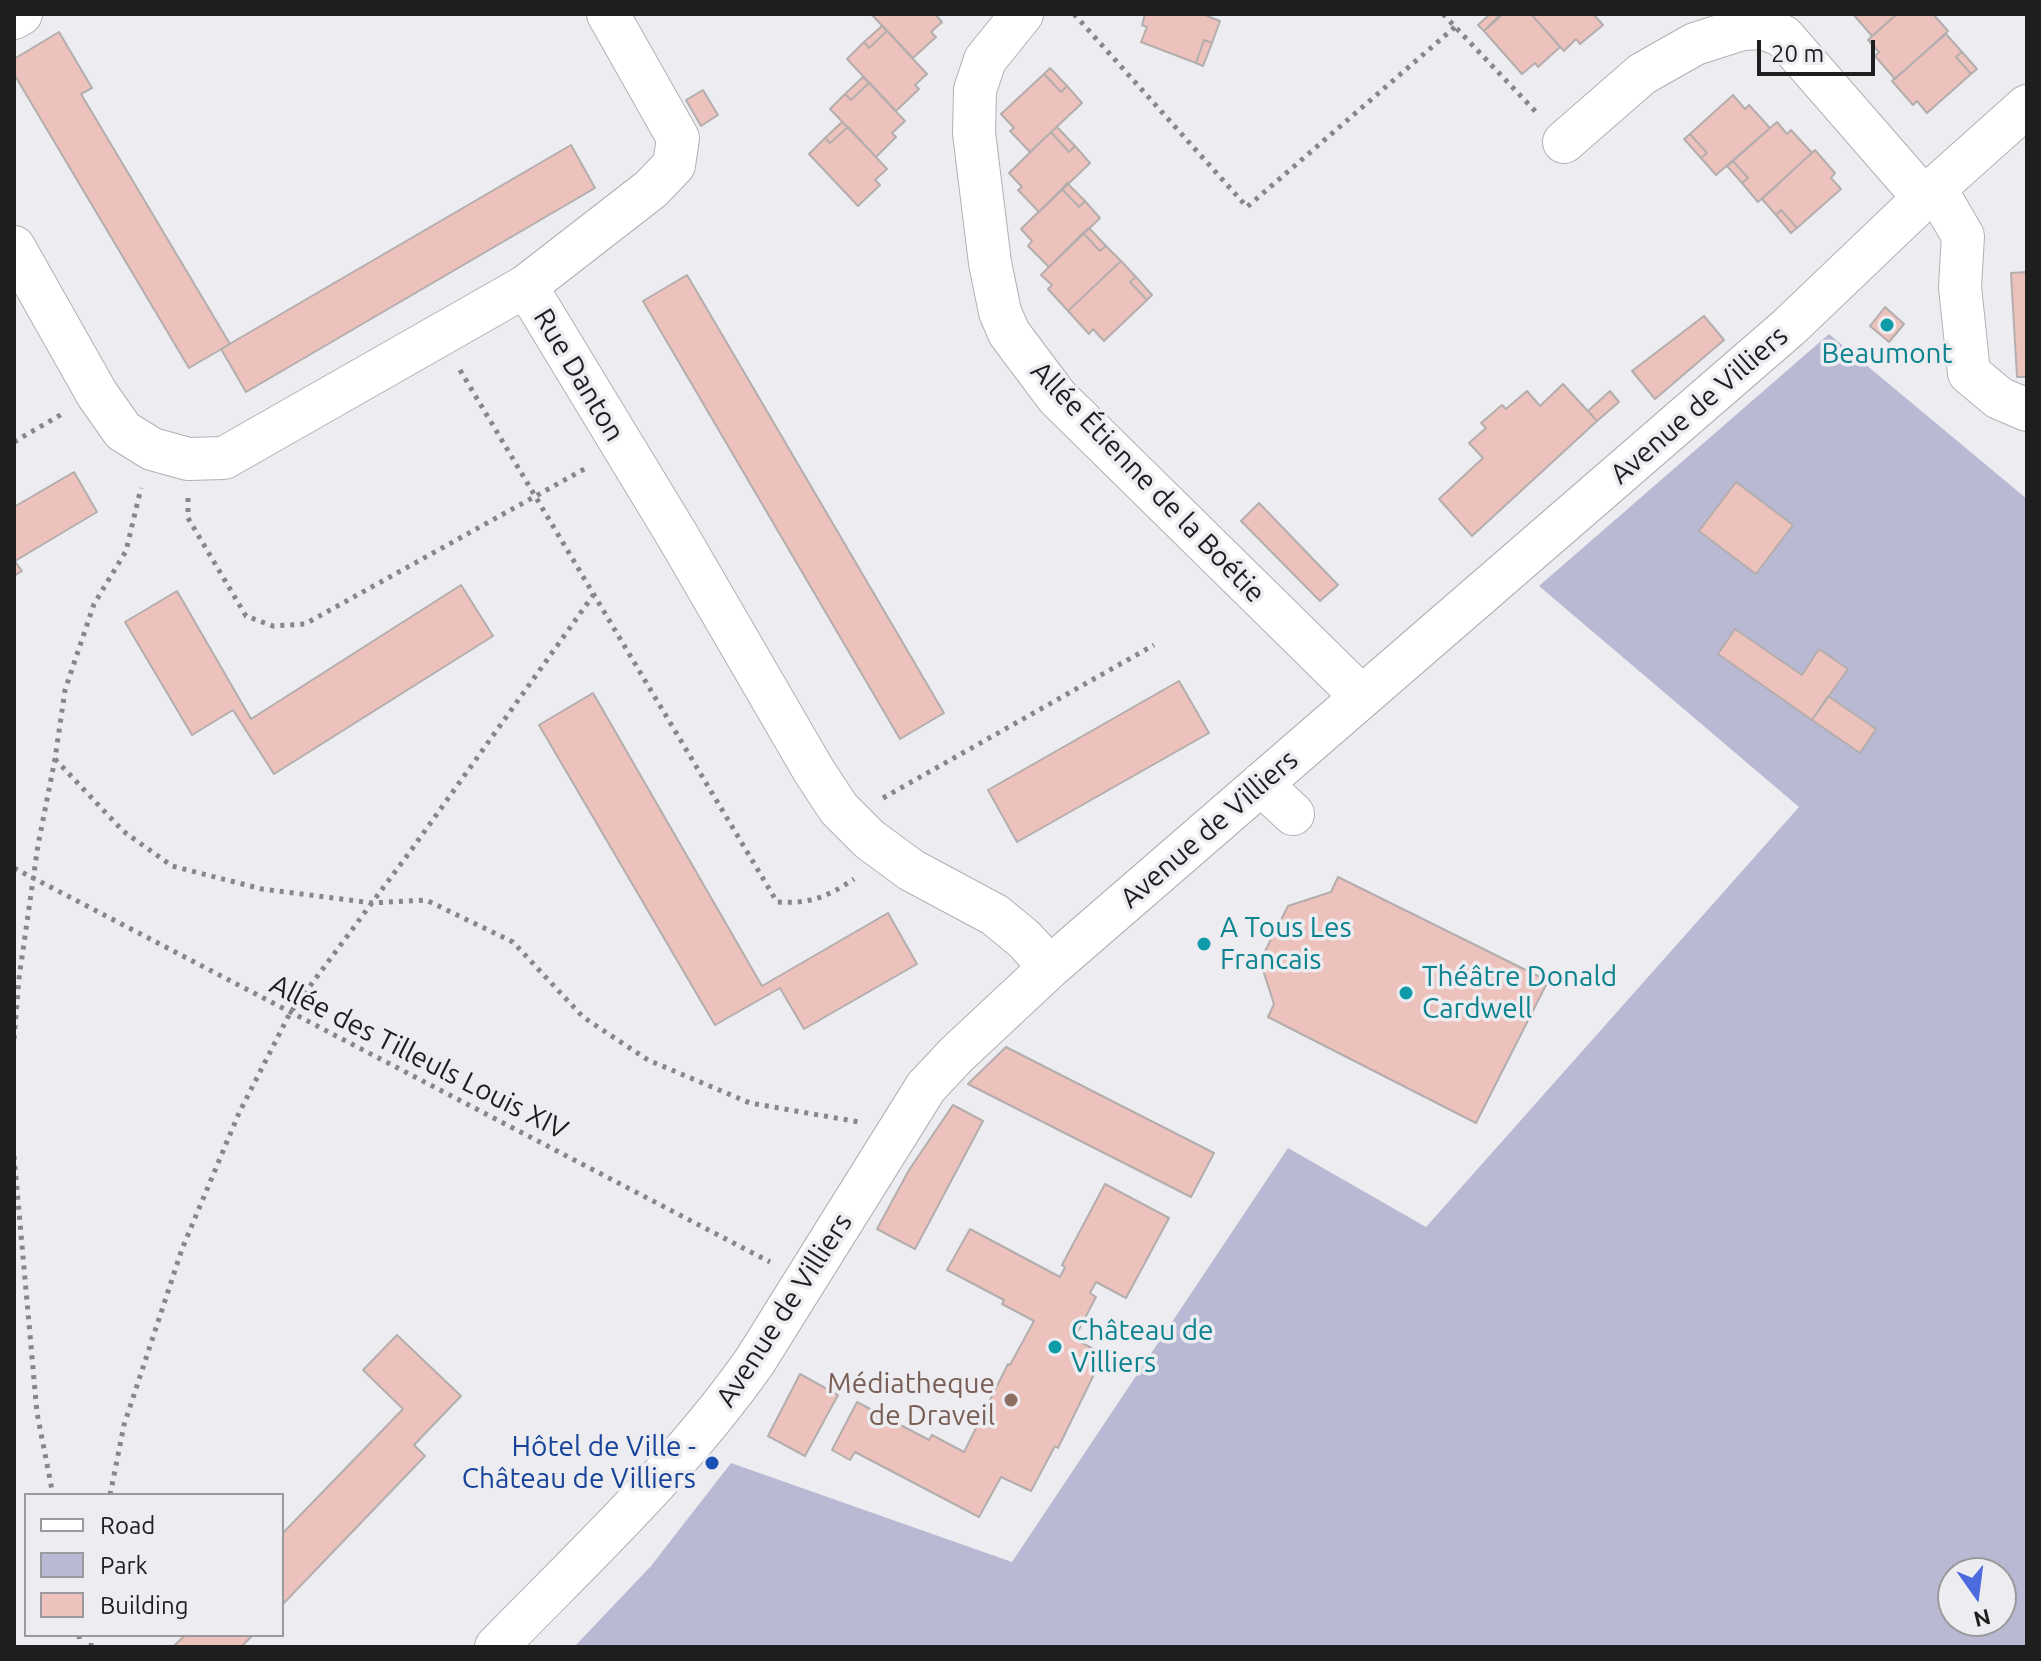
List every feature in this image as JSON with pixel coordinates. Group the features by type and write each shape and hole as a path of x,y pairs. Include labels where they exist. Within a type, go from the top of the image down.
{"street":[{"path":"14,18 21,14"},
{"path":"526,286 651,189 674,165 678,138 608,14"},
{"name":"Allée Étienne de la Boétie","path":"1022,14 985,60 975,90 974,133 990,263 1000,312 1009,333 1057,397 1361,696"},
{"path":"1564,142 1642,74 1695,44 1742,29 1785,25 1930,193 1963,236 1960,287 1969,373 1999,398 2027,410"},
{"name":"Avenue de Villiers","path":"496,1647 669,1468 725,1403 926,1087 956,1055 1050,967 1789,327 2027,106"},
{"path":"14,247 97,394 123,431 170,454"},
{"name":"Rue Danton","path":"170,454 224,458 526,286 814,771 848,818 911,870 995,915 1024,939 1050,967"},
{"path":"1261,784 1293,814"}],"path":[{"path":"1074,14 1247,207 1455,27"},
{"path":"1443,14 1564,142"},
{"path":"439,335 777,902 801,903 831,895 856,878 881,848"},
{"path":"14,442 97,394"},
{"path":"170,454 188,518 246,616 273,626 305,624 623,447"},
{"path":"14,1039 19,978 65,690 94,604 126,551 170,454"},
{"path":"110,1493 124,1425 182,1249 239,1113 290,1013 594,594"},
{"path":"848,818 1154,645"},
{"path":"55,759 123,831 172,866 262,889 372,903 426,900 513,942 583,1017 648,1060 750,1103 900,1128"},
{"name":"Allée des Tilleuls Louis XIV","path":"14,868 806,1280"},
{"path":"14,1156 37,1413 53,1493"}],"green space":[{"path":"1829,334 2027,499 2027,1647 574,1647 651,1566 731,1463 1012,1562 1288,1148 1426,1227 1799,807 1539,586"}],"building":[{"path":"871,14 935,14 942,22 931,32 936,37 913,58"},
{"path":"1145,14 1202,14 1220,21 1212,43 1204,40 1196,63 1141,42 1147,27 1142,25"},
{"path":"1490,14 1502,15 1484,31 1478,25"},
{"path":"1501,14 1531,14 1560,47 1538,67 1535,63 1522,74 1484,31"},
{"path":"1531,14 1593,14 1603,25 1580,44 1576,39 1564,51"},
{"path":"1853,14 1897,14 1872,36"},
{"path":"1897,14 1933,14 1948,31 1895,79 1875,56 1879,52 1868,40"},
{"path":"882,26 887,31 869,48 864,42"},
{"path":"887,31 927,74 915,85 919,89 896,111 847,59 864,42 869,48"},
{"path":"59,32 92,88 81,94 230,344 189,368 14,74 14,59"},
{"path":"1946,34 1962,52 1956,57 1971,74 1927,113 1917,101 1913,105 1892,81"},
{"path":"1204,40 1212,43 1203,66 1196,63"},
{"path":"1962,52 1977,69 1971,74 1956,57"},
{"path":"1050,68 1067,86 1061,92 1044,74"},
{"path":"1044,74 1061,92 1067,86 1082,103 1030,152 1010,131 1014,128 1001,114"},
{"path":"863,77 869,83 851,100 845,94"},
{"path":"869,83 905,121 892,133 896,137 876,157 830,109 845,94 851,100"},
{"path":"703,90 718,115 701,126 686,100"},
{"path":"1733,95 1745,109 1749,105 1770,128 1716,175 1701,158 1707,153 1690,134"},
{"path":"842,122 848,127 830,143 825,138"},
{"path":"1777,122 1787,134 1791,130 1812,153 1758,202 1742,183 1748,178 1733,161"},
{"path":"848,127 887,169 875,180 880,185 858,206 809,154 825,138 830,143"},
{"path":"1057,127 1075,146 1069,152 1051,132"},
{"path":"1051,132 1069,152 1075,146 1090,163 1039,212 1018,190 1022,187 1009,173"},
{"path":"1690,134 1707,153 1701,158 1684,139"},
{"path":"571,145 595,188 246,392 221,349"},
{"path":"1815,150 1835,173 1831,178 1841,189 1797,228 1781,210 1776,215 1762,199"},
{"path":"1733,161 1748,178 1742,183 1727,166"},
{"path":"1067,183 1085,201 1079,207 1062,189"},
{"path":"1062,189 1079,207 1085,201 1100,218 1049,267 1028,246 1032,241 1021,229"},
{"path":"1781,210 1797,228 1791,233 1776,215"},
{"path":"1089,228 1106,246 1100,251 1083,233"},
{"path":"1083,233 1100,251 1106,246 1121,261 1068,311 1048,289 1052,285 1041,275"},
{"path":"1121,261 1136,277 1130,282 1147,300 1104,341 1093,329 1089,334 1068,311"},
{"path":"2027,272 2027,377 2017,377 2011,273"},
{"path":"687,275 944,713 900,739 643,301"},
{"path":"1136,277 1152,295 1147,300 1130,282"},
{"name":"Beaumont","path":"1885,307 1904,324 1889,342 1870,326"},
{"path":"1704,316 1724,340 1655,399 1632,371"},
{"path":"1563,384 1597,421 1472,536 1439,499 1483,458 1469,443 1486,428 1481,423 1502,405 1506,409 1527,391 1540,406"},
{"path":"1610,391 1619,402 1597,421 1588,411"},
{"path":"74,472 97,512 15,561 14,507"},
{"path":"1736,482 1793,525 1756,574 1699,531"},
{"path":"1259,503 1338,585 1320,601 1241,521"},
{"path":"14,560 22,571 14,576"},
{"path":"461,585 493,636 274,774 233,710 192,735 125,622 177,591 251,719"},
{"path":"1735,629 1802,675 1819,649 1848,669 1812,720 1718,654"},
{"path":"1179,681 1209,733 1017,842 988,790"},
{"path":"593,693 762,986 888,913 917,964 804,1029 780,988 715,1025 539,725"},
{"path":"1828,696 1876,729 1860,753 1812,720"},
{"name":"Théâtre Donald Cardwell","path":"1338,877 1548,981 1476,1123 1268,1017 1274,1004 1260,961 1288,906 1331,892"},
{"path":"1006,1047 1214,1153 1191,1197 968,1084"},
{"path":"953,1105 983,1121 915,1249 877,1229 909,1170"},
{"name":"Château de Villiers","path":"1105,1184 1169,1218 1126,1298 1096,1282 1090,1293 1096,1297 1074,1339 1104,1354 1058,1448 1055,1446 1031,1491 1001,1477 979,1517 855,1452 850,1460 832,1450 857,1402 929,1440 932,1435 964,1452 1008,1364 1034,1321 1002,1304 1004,1300 947,1270 970,1229 1060,1277 1065,1267 1062,1265"},
{"path":"397,1335 461,1396 414,1445 425,1456 284,1603 284,1532 403,1409 363,1370"},
{"path":"800,1374 838,1395 805,1456 768,1436"},
{"path":"183,1637 251,1637 241,1647 173,1647"}],"place":[{"name":"Beaumont","path":"1887,325"},
{"name":"A Tous Les Francais","path":"1204,944"},
{"name":"Théâtre Donald Cardwell","path":"1406,993"},
{"name":"Château de Villiers","path":"1055,1347"},
{"name":"Médiatheque de Draveil","path":"1011,1400"},
{"name":"Hôtel de Ville - Château de Villiers","path":"712,1463"}]}
